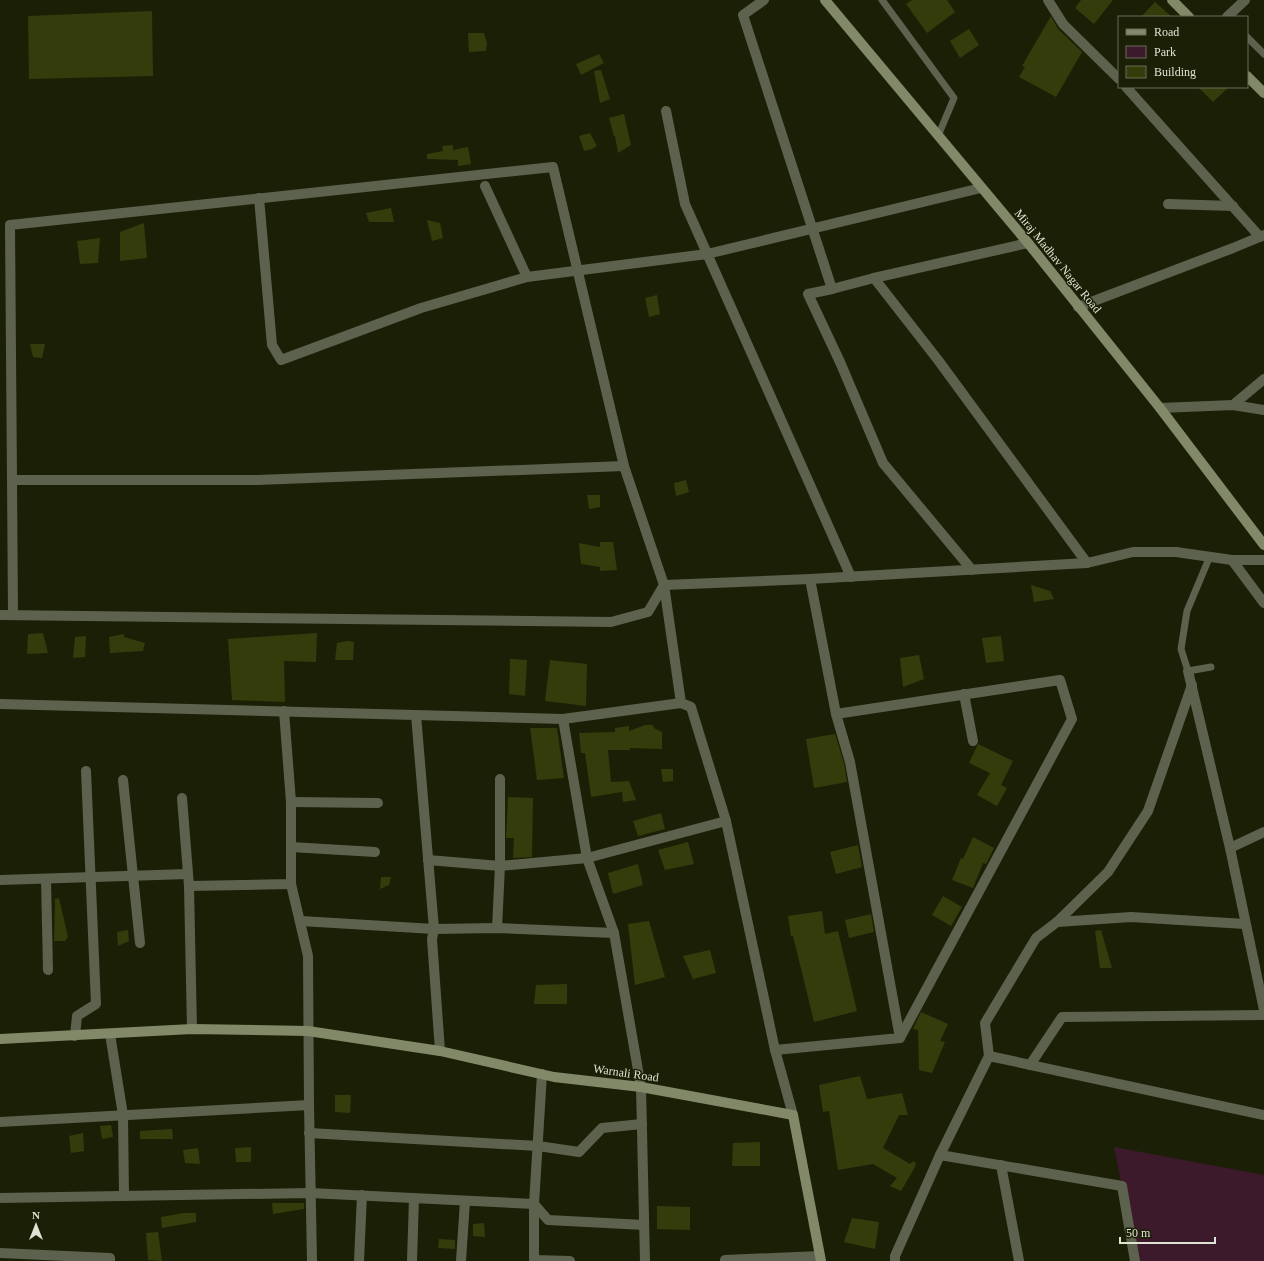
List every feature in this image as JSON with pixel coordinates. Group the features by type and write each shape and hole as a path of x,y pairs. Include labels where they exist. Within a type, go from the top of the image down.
{"main road":[{"name":"Miraj Madhav Nagar Road","path":"825,0 1028,243 1160,408 1264,545"},
{"path":"1172,0 1188,16"},
{"path":"1248,77 1264,93"},
{"name":"Warnali Road","path":"0,1039 192,1029 308,1031 440,1051 554,1077 641,1087 793,1115"},
{"path":"793,1115 821,1259"}],"street":[{"path":"764,0 743,15 832,289"},
{"path":"1048,0 1063,24 1118,78"},
{"path":"1229,16 1245,0"},
{"path":"1078,307 1262,236 1127,88"},
{"path":"666,111 685,204 851,577"},
{"path":"13,615 10,225 553,167 624,466 664,585 681,703"},
{"path":"485,186 526,277"},
{"path":"259,198 272,345 281,360 421,308 526,277 707,254 981,188"},
{"path":"1168,204 1233,206"},
{"path":"972,570 883,463 840,362 808,294 1028,243"},
{"path":"874,278 938,360 1087,563"},
{"path":"1233,405 1264,379"},
{"path":"1160,408 1233,405 1264,410"},
{"path":"12,480 257,480 624,466"},
{"path":"664,585 851,577 1087,563 1133,552 1176,552 1232,560 1264,560"},
{"path":"1232,560 1264,603"},
{"path":"810,579 836,714 850,762 900,1038"},
{"path":"0,615 611,622 648,612 664,585"},
{"path":"1188,671 1230,848 1264,1010"},
{"path":"836,714 1060,680 1072,719 900,1038"},
{"path":"895,1261 895,1256 940,1155 989,1056 985,1023 1036,938 1057,922 1108,872 1148,811 1192,685"},
{"path":"964,694 973,741"},
{"path":"0,704 563,719 681,703 690,707 726,821 775,1050 793,1115"},
{"path":"284,711 291,802 292,884 308,956 309,1133 312,1261"},
{"path":"416,715 434,929 432,939 440,1051"},
{"path":"563,719 587,858 614,933 641,1087 645,1261"},
{"path":"75,1036 77,1016 96,1004 86,771"},
{"path":"497,928 500,866 500,779"},
{"path":"124,780 140,943"},
{"path":"182,798 189,886 192,1029"},
{"path":"291,802 378,803"},
{"path":"428,860 500,866 587,858 726,821"},
{"path":"1230,848 1264,832"},
{"path":"291,847 375,852"},
{"path":"0,880 188,874"},
{"path":"46,879 48,970"},
{"path":"189,886 292,884"},
{"path":"1057,922 1130,917 1245,924"},
{"path":"301,920 434,929 497,928 614,933"},
{"path":"1030,1065 1062,1017 1264,1015"},
{"path":"110,1034 124,1115 124,1196"},
{"path":"775,1050 900,1038"},
{"path":"989,1056 1264,1115"},
{"path":"542,1074 534,1204 534,1260 570,1261"},
{"path":"0,1122 309,1105"},
{"path":"309,1133 538,1146 579,1152 602,1128 642,1124"},
{"path":"940,1155 1122,1186 1135,1261"},
{"path":"1001,1166 1019,1261"},
{"path":"0,1198 310,1193 534,1204 548,1220 644,1225"},
{"path":"359,1261 362,1196"},
{"path":"412,1261 414,1198"},
{"path":"461,1261 465,1201"},
{"path":"0,1253 110,1258 110,1261"},
{"path":"720,1261 821,1259"},
{"path":"725,1260 729,1261"}],"lane":[{"path":"882,0 954,98 938,136"},
{"path":"1248,38 1264,54"},
{"path":"1210,556 1187,611 1181,649 1188,671 1211,667"}],"green space":[{"path":"1114,1147 1264,1175 1264,1261 1137,1261"}],"building":[{"path":"912,0 947,0 955,12 927,33 906,4"},
{"path":"1081,0 1113,0 1094,24 1075,8"},
{"path":"1155,2 1171,16 1142,16"},
{"path":"152,11 153,76 29,79 28,16"},
{"path":"1051,16 1058,29 1082,52 1056,97 1019,77 1025,67 1022,66"},
{"path":"969,29 979,45 960,58 950,41"},
{"path":"468,33 484,33 487,43 486,51 469,52"},
{"path":"599,54 604,63 581,75 576,64"},
{"path":"601,70 610,99 600,103 594,71"},
{"path":"1199,88 1228,88 1213,102"},
{"path":"624,114 631,145 618,153 615,136 609,118"},
{"path":"590,133 597,146 584,151 579,136"},
{"path":"453,145 453,150 468,147 471,164 458,166 458,160 427,159 427,154 443,151 442,146"},
{"path":"391,208 394,222 369,222 366,213"},
{"path":"427,220 440,223 443,238 432,241"},
{"path":"144,223 147,258 120,261 120,232"},
{"path":"100,238 98,263 80,264 77,241"},
{"path":"657,295 660,314 649,317 645,298"},
{"path":"30,344 45,344 42,358 33,357"},
{"path":"686,480 689,492 676,496 674,483"},
{"path":"587,495 600,495 600,507 589,509"},
{"path":"600,542 613,542 617,570 600,571 600,567 581,564 579,543 600,547"},
{"path":"1031,585 1050,591 1054,599 1034,602"},
{"path":"43,633 48,653 27,654 28,634"},
{"path":"317,633 316,662 284,661 285,702 232,700 228,639"},
{"path":"124,634 124,637 145,643 143,651 110,653 109,637"},
{"path":"86,636 85,657 73,658 75,637"},
{"path":"1001,636 1004,661 986,663 982,638"},
{"path":"347,641 354,642 353,660 335,660 337,643"},
{"path":"919,655 924,679 903,687 900,658"},
{"path":"510,659 527,660 525,696 509,694"},
{"path":"550,660 587,664 586,706 545,701"},
{"path":"645,725 653,725 654,728 662,732 662,749 630,748 630,750 608,750 611,782 629,781 636,800 623,802 622,792 591,797 585,753 581,753 579,733 615,732 615,728 629,726 629,731"},
{"path":"530,728 557,728 564,778 537,780"},
{"path":"835,734 844,763 847,782 814,788 806,739"},
{"path":"978,744 1013,761 1001,785 1007,788 997,806 977,795 990,773 969,763"},
{"path":"661,769 673,769 673,781 663,782"},
{"path":"508,797 533,798 532,857 513,858 514,838 506,838"},
{"path":"661,813 665,829 638,836 633,821"},
{"path":"973,837 994,848 986,864 983,863 973,888 952,880 961,858 963,859"},
{"path":"688,842 694,864 665,870 658,850"},
{"path":"858,845 862,867 836,874 830,852"},
{"path":"638,864 643,885 613,894 608,873"},
{"path":"381,877 391,877 389,885 380,889"},
{"path":"943,896 962,907 951,926 932,915"},
{"path":"59,898 68,937 65,941 54,941 55,899"},
{"path":"822,911 825,934 838,931 857,1011 814,1022 793,936 791,936 788,916"},
{"path":"871,914 874,932 849,938 845,920"},
{"path":"649,921 665,977 635,985 628,924"},
{"path":"128,930 129,941 118,946 117,932"},
{"path":"1101,930 1112,968 1100,968 1095,931"},
{"path":"710,950 716,973 693,979 683,956"},
{"path":"567,984 567,1004 534,1004 536,985"},
{"path":"921,1012 948,1024 940,1041 945,1042 932,1073 919,1070 918,1030 913,1029"},
{"path":"860,1076 867,1099 902,1093 908,1115 899,1115 883,1148 910,1164 913,1161 916,1163 901,1191 890,1186 897,1178 873,1164 838,1170 829,1111 823,1112 819,1085"},
{"path":"335,1095 351,1095 350,1113 335,1112"},
{"path":"111,1125 113,1137 102,1139 100,1126"},
{"path":"172,1129 173,1139 140,1139 140,1131"},
{"path":"83,1133 84,1151 71,1153 69,1136"},
{"path":"760,1142 760,1166 732,1166 733,1143"},
{"path":"251,1147 251,1162 236,1162 235,1148"},
{"path":"198,1148 200,1164 185,1163 183,1150"},
{"path":"272,1203 304,1203 304,1209 273,1214"},
{"path":"657,1206 690,1207 690,1230 657,1229"},
{"path":"184,1213 196,1213 196,1222 162,1228 161,1217"},
{"path":"852,1218 879,1222 875,1249 844,1242"},
{"path":"484,1223 485,1237 473,1236 473,1224"},
{"path":"158,1232 162,1261 148,1260 146,1233"},
{"path":"439,1239 455,1240 455,1249 438,1248"}]}
